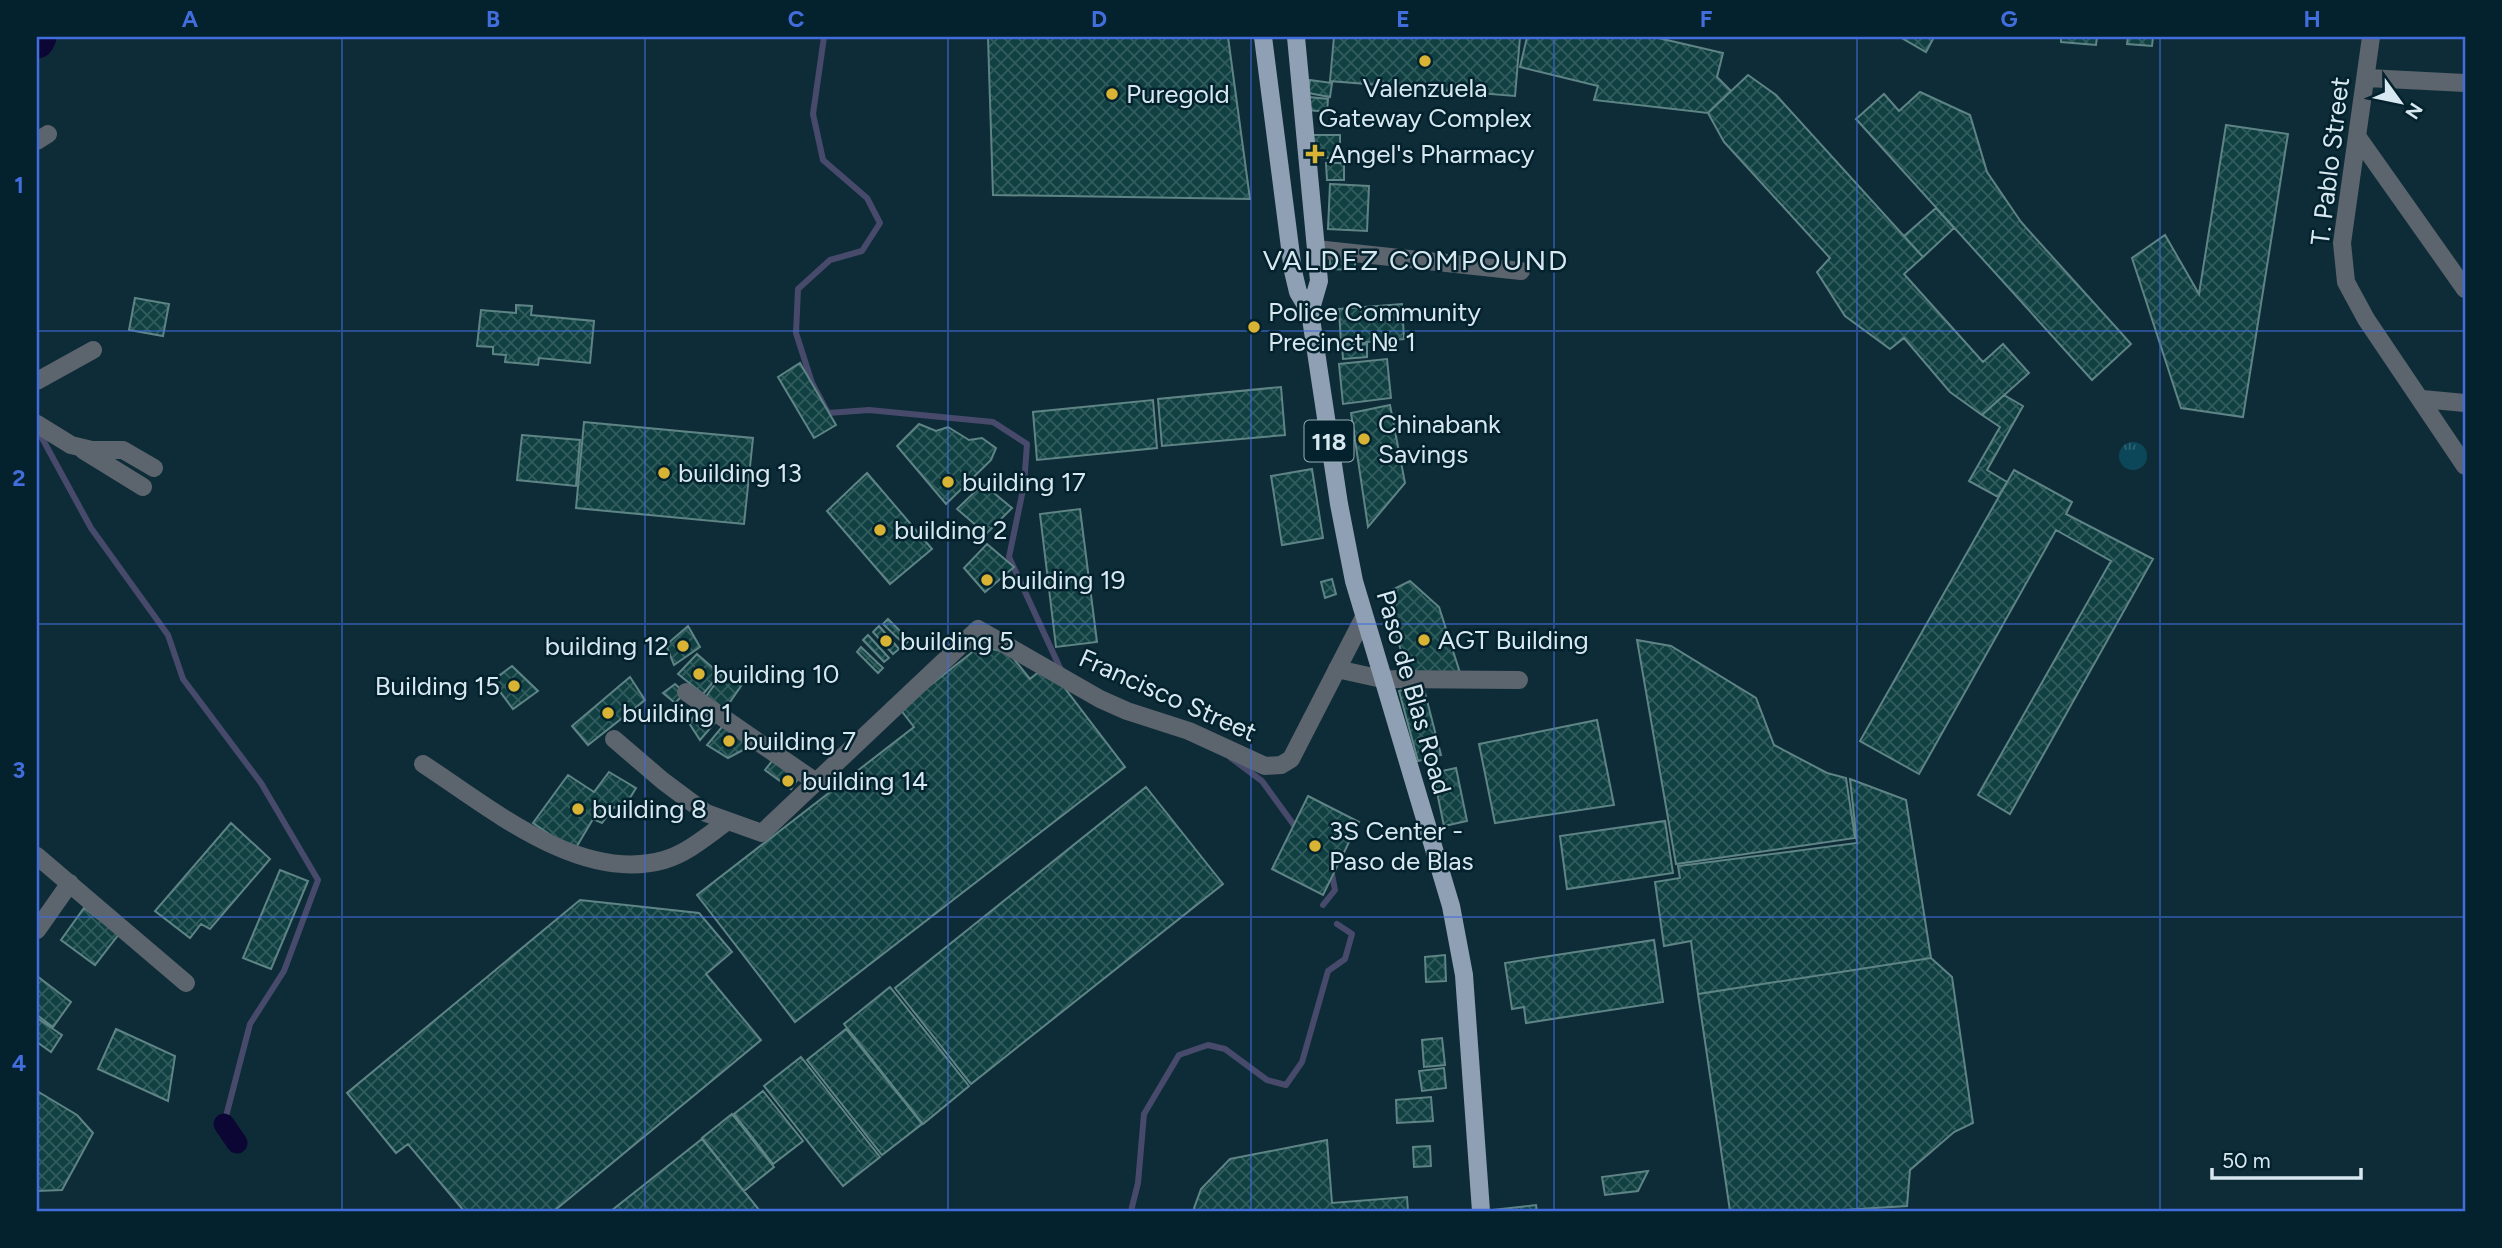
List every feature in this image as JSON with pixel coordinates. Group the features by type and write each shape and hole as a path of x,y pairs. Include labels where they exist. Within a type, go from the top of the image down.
{"main road":[{"name":"Paso de Blas Road","path":"1263,37 1293,271 1298,292 1310,312 1339,504 1364,617 1451,906 1464,975 1480,1211"},
{"name":"Paso de Blas Road","path":"1296,37 1319,281 1310,312"}],"street":[{"name":"T. Pablo Street","path":"2371,37 2359,139 2342,243 2346,282 2366,318 2465,466"},
{"path":"2367,78 2465,83"},
{"path":"2359,139 2465,289"},
{"path":"1316,249 1521,271"},
{"path":"37,382 93,350"},
{"path":"2422,399 2465,403"},
{"path":"37,424 143,487"},
{"path":"80,448 123,450 154,468"},
{"name":"Francisco Street","path":"728,821 762,833 978,629 1100,699 1189,730 1265,766 1281,765 1290,759 1364,617"},
{"path":"1337,669 1382,679 1519,680"},
{"path":"687,692 816,782"},
{"path":"614,739 706,813 728,821"},
{"path":"423,764 515,824 590,861 641,863 663,860 684,852 728,821"},
{"path":"37,856 186,983"},
{"path":"37,930 71,883"}],"green space":[{"path":"2133,442 2143,446 2147,456 2143,466 2133,470 2123,466 2119,456 2123,446"}],"building":[{"name":"Puregold","path":"988,37 1228,37 1250,199 993,195"},
{"name":"Valenzuela Gateway Complex","path":"1334,37 1520,37 1515,96 1330,81"},
{"path":"1527,37 1654,37 1723,53 1717,77 1731,91 1708,113 1594,100 1598,86 1520,67"},
{"path":"1900,37 1934,37 1926,52"},
{"path":"2061,37 2097,37 2096,45 2061,42"},
{"path":"2128,37 2153,37 2152,46 2127,44"},
{"path":"1748,75 1776,95 1923,257 1904,274 1983,362 2003,344 2029,373 1982,415 1950,392 1904,338 1890,349 1845,316 1817,272 1830,258 1724,142 1708,113"},
{"path":"1310,80 1332,83 1330,97 1308,93"},
{"path":"1920,92 1970,115 1987,172 2021,222 2131,344 2092,380 1856,119 1884,94 1899,111"},
{"path":"1309,97 1328,99 1327,112 1308,110"},
{"path":"2226,125 2288,134 2243,417 2181,408 2132,258 2165,235 2199,294"},
{"path":"1311,135 1340,135 1340,158 1311,158"},
{"path":"1326,163 1344,163 1344,180 1327,180"},
{"path":"1330,184 1369,186 1367,231 1328,229"},
{"path":"1936,208 1954,228 1923,257 1904,236"},
{"path":"1330,258 1355,258 1355,270 1330,269"},
{"path":"135,298 169,304 163,336 129,330"},
{"path":"1402,304 1404,339 1341,344 1339,309"},
{"path":"516,305 532,306 531,315 594,321 590,363 539,358 538,365 505,362 506,355 493,354 493,347 477,346 481,310 516,313"},
{"path":"1367,344 1367,357 1343,359 1342,345"},
{"path":"1387,359 1391,398 1343,404 1339,364"},
{"path":"800,363 836,425 814,438 778,377"},
{"path":"1281,387 1285,435 1162,446 1158,399"},
{"path":"2004,395 2023,406 1987,470 2007,482 1998,497 1969,481 2000,427 1982,415"},
{"path":"1153,400 1157,448 1037,460 1033,412"},
{"path":"1390,405 1405,483 1368,527 1351,413"},
{"name":"building 13","path":"584,422 753,438 744,524 576,508"},
{"name":"building 17","path":"919,424 936,431 948,427 969,440 982,438 996,448 991,460 946,504 897,446"},
{"path":"522,435 580,440 576,486 517,480"},
{"path":"1312,469 1323,538 1282,545 1271,476"},
{"path":"2014,470 2072,502 2066,514 2153,559 2010,814 1978,795 2111,561 2056,530 1919,774 1860,741"},
{"name":"building 2","path":"867,473 932,549 890,584 827,511"},
{"path":"983,484 1012,508 986,534 957,509"},
{"path":"1080,509 1097,642 1056,647 1040,514"},
{"name":"building 19","path":"987,544 1014,567 985,592 964,568"},
{"path":"1332,579 1336,594 1325,598 1321,582"},
{"name":"AGT Building","path":"1410,581 1439,607 1461,676 1408,674 1384,594"},
{"path":"888,619 909,640 905,645 883,624"},
{"name":"building 12","path":"688,626 700,647 674,665 666,645"},
{"name":"building 5","path":"879,626 899,649 893,654 873,632"},
{"path":"868,635 889,658 884,662 863,640"},
{"path":"1637,640 1671,646 1756,698 1774,745 1827,773 1846,778 1855,838 1676,864"},
{"path":"980,646 1009,653 1030,679 1047,665 1125,767 795,1022 697,895 914,727 900,709"},
{"path":"861,647 883,668 878,673 857,652"},
{"name":"building 10","path":"697,654 720,674 703,694 678,674"},
{"name":"Building 15","path":"512,666 538,691 513,709 492,681"},
{"path":"722,674 741,686 723,712 705,698"},
{"name":"building 1","path":"630,677 645,700 588,745 572,726"},
{"path":"675,684 685,693 675,703 663,693"},
{"path":"1423,685 1441,755 1418,761 1399,691"},
{"path":"702,705 718,719 700,740 689,723"},
{"path":"1597,720 1614,805 1495,823 1479,744"},
{"name":"building 7","path":"726,722 747,737 743,750 728,758 707,745"},
{"name":"building 14","path":"776,756 802,773 791,789 765,770"},
{"path":"1456,768 1467,821 1444,826 1433,773"},
{"name":"building 8","path":"609,772 636,788 622,811 614,807 602,823 593,819 574,851 533,823 568,775 594,792"},
{"path":"1850,779 1906,800 1931,958 1698,994 1691,941 1664,946 1655,882 1680,878 1678,866 1857,843"},
{"path":"1146,787 1223,884 971,1084 895,988"},
{"name":"3S Center - Paso de Blas","path":"1308,796 1359,822 1323,895 1272,869"},
{"path":"1665,821 1673,873 1567,889 1560,836"},
{"path":"231,823 270,859 210,929 201,924 190,938 155,911"},
{"path":"280,870 308,881 271,969 243,958"},
{"path":"580,900 699,913 732,952 706,974 761,1040 554,1211 464,1211 408,1144 396,1153 347,1093"},
{"path":"84,908 119,934 95,965 61,940"},
{"path":"1654,940 1663,1002 1526,1023 1524,1007 1512,1009 1505,963"},
{"path":"1445,955 1446,981 1426,982 1425,957"},
{"path":"1931,958 1952,977 1973,1123 1954,1132 1910,1170 1907,1206 1827,1211 1730,1211 1698,994"},
{"path":"37,976 71,1002 53,1027 37,1015"},
{"path":"890,987 969,1086 923,1124 844,1024"},
{"path":"37,1018 62,1035 51,1052 37,1042"},
{"path":"116,1029 175,1056 168,1101 98,1069"},
{"path":"846,1029 922,1124 882,1155 807,1060"},
{"path":"1442,1038 1445,1065 1424,1067 1422,1040"},
{"path":"801,1057 880,1157 843,1186 764,1086"},
{"path":"1444,1068 1446,1088 1422,1091 1419,1071"},
{"path":"37,1091 77,1115 93,1133 62,1190 37,1191"},
{"path":"763,1091 803,1141 773,1164 734,1114"},
{"path":"1431,1097 1433,1121 1397,1123 1396,1100"},
{"path":"732,1114 774,1167 744,1191 702,1138"},
{"path":"702,1139 760,1211 611,1211"},
{"path":"1327,1140 1332,1203 1407,1197 1408,1211 1193,1211 1201,1189 1230,1159"},
{"path":"1430,1146 1431,1166 1414,1167 1413,1147"},
{"path":"1648,1171 1638,1191 1605,1195 1602,1177"},
{"path":"1536,1205 1537,1211 1493,1211 1493,1210"}],"waterway":[{"path":"37,41 39,37"},
{"path":"824,37 813,114 823,160 867,198 880,223 862,251 830,260 798,289 796,333 812,383 828,413 869,410 993,422 1027,444 1024,485 1009,557 1061,670"},
{"path":"42,438 91,528 168,635 183,679 261,783 318,880 284,971 250,1024 224,1124"},
{"path":"1231,758 1262,781 1299,832"},
{"path":"1323,905 1335,890 1331,869"},
{"path":"1131,1211 1138,1183 1144,1114 1179,1055 1208,1045 1225,1049 1267,1080 1286,1085 1302,1062 1328,971 1345,959 1352,934 1337,924"},
{"path":"224,1124 237,1143"}],"place":[{"name":"Valenzuela Gateway Complex","path":"1425,61"},
{"name":"Puregold","path":"1112,94"},
{"name":"Angel's Pharmacy","path":"1315,154"},
{"name":"Police Community Precinct № 1","path":"1254,327"},
{"name":"Chinabank Savings","path":"1364,439"},
{"name":"building 13","path":"664,473"},
{"name":"building 17","path":"948,482"},
{"name":"building 2","path":"880,530"},
{"name":"building 19","path":"987,580"},
{"name":"AGT Building","path":"1424,640"},
{"name":"building 5","path":"886,641"},
{"name":"building 12","path":"683,646"},
{"name":"building 10","path":"699,674"},
{"name":"Building 15","path":"514,686"},
{"name":"building 1","path":"608,713"},
{"name":"building 7","path":"729,741"},
{"name":"building 14","path":"788,781"},
{"name":"building 8","path":"578,809"},
{"name":"3S Center - Paso de Blas","path":"1315,846"}],"district":[{"name":"VALDEZ COMPOUND","path":"1416,260"}]}
